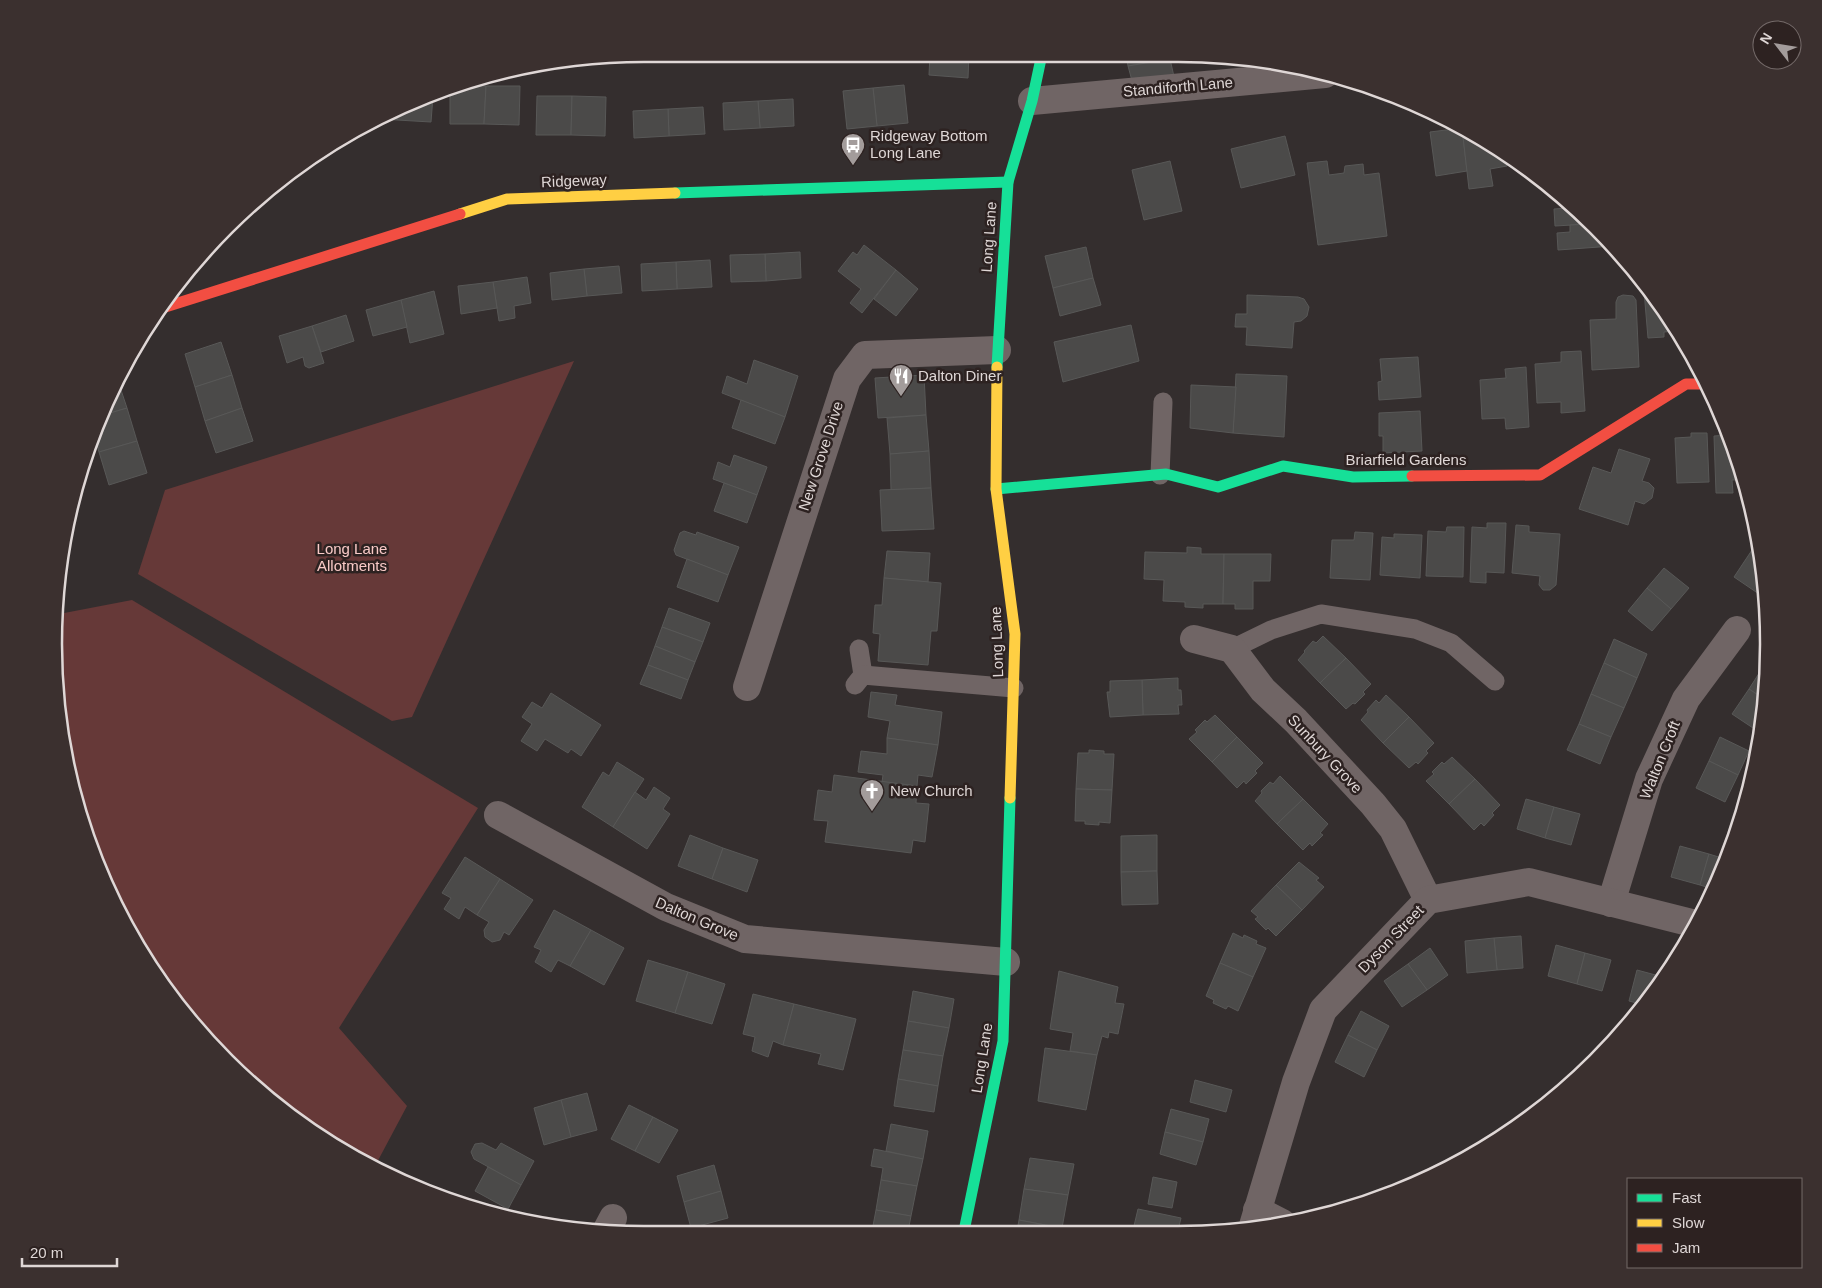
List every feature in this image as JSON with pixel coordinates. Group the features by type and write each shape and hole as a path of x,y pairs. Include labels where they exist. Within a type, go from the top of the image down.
{"street":[{"name":"Long Lane","path":"965,1226 1003,1041 1015,634 996,489 997,350 1008,182 1032,101 1040,62"},
{"name":"Standiforth Lane","path":"1032,101 1301,76"},
{"name":"Ridgeway","path":"173,305 507,198 1008,182"},
{"name":"New Grove Drive","path":"748,687 847,379 865,355 997,350"},
{"name":"Briarfield Gardens","path":"996,489 1166,474 1218,487 1283,466 1353,477 1540,475 1686,384 1698,384"},
{"name":"Walton Croft","path":"1611,903 1649,779 1686,699 1736,630"},
{"path":"1194,639 1232,649"},
{"name":"Sunbury Grove","path":"1232,649 1263,690 1296,722 1373,804 1393,829 1428,900"},
{"name":"Dalton Grove","path":"498,814 666,908 745,939 1006,962"},
{"name":"Dyson Street","path":"1255,1220 1296,1082 1323,1010 1428,900 1529,882 1689,922"}],"lane":[{"path":"1160,475 1163,402"},
{"path":"1232,649 1270,630 1321,614 1415,629 1451,643 1495,681"},
{"path":"859,649 859,680 1014,688"}],"green space":[{"name":"Long Lane Allotments","path":"574,361 412,717 392,721 138,574 165,490"},
{"path":"132,600 478,808 339,1028 407,1106 378,1161 353,1148 290,1105 233,1055 183,998 140,935 107,867 82,795 67,720 62,644 64,613"}],"building":[{"path":"930,62 969,62 968,78 929,75"},
{"path":"1127,62 1152,62 1128,66"},
{"path":"1152,62 1171,62 1175,81 1134,88 1128,66"},
{"path":"904,85 908,123 877,126 873,88"},
{"path":"481,86 486,86 484,124 450,124 450,96"},
{"path":"486,86 520,86 519,125 484,124"},
{"path":"873,88 877,126 847,129 843,91"},
{"path":"537,96 572,96 571,135 536,135"},
{"path":"572,96 606,97 605,136 571,135"},
{"path":"793,99 794,126 760,128 758,101"},
{"path":"758,101 760,128 724,130 723,103"},
{"path":"432,103 431,122 397,120 397,117"},
{"path":"703,107 705,134 669,136 668,109"},
{"path":"668,109 669,136 634,138 633,111"},
{"path":"1449,130 1463,137 1467,171 1436,176 1430,132"},
{"path":"1285,136 1295,175 1241,188 1231,149"},
{"path":"1463,137 1507,166 1490,169 1493,186 1469,189"},
{"path":"1170,161 1182,211 1144,220 1132,170"},
{"path":"1327,161 1329,175 1344,173 1345,166 1363,164 1364,175 1379,173 1387,236 1318,245 1307,163"},
{"path":"1562,208 1580,225 1555,226 1554,209"},
{"path":"1580,224 1602,247 1558,250 1557,233 1570,232 1570,225"},
{"path":"864,245 896,270 862,313 850,303 861,289 838,271 853,252 857,255"},
{"path":"1086,247 1093,278 1053,288 1045,256"},
{"path":"800,252 801,278 766,281 765,254"},
{"path":"765,254 766,281 731,282 730,255"},
{"path":"710,260 712,287 677,289 676,262"},
{"path":"676,262 677,289 642,291 641,264"},
{"path":"619,266 622,293 587,296 584,269"},
{"path":"584,269 587,296 552,300 550,273"},
{"path":"896,270 918,289 896,316 874,299"},
{"path":"527,277 531,303 514,306 515,318 499,321 493,282"},
{"path":"1093,278 1101,305 1060,316 1053,288"},
{"path":"493,282 497,308 461,314 458,286"},
{"path":"434,291 444,334 410,343 401,300"},
{"path":"1247,295 1298,297 1304,299 1309,307 1307,316 1301,321 1294,322 1292,348 1246,345 1247,327 1235,327 1236,314 1247,314"},
{"path":"1623,295 1633,296 1636,300 1639,367 1592,370 1590,320 1616,319 1616,302 1618,297"},
{"path":"1645,298 1668,332 1664,332 1664,337 1648,338"},
{"path":"401,300 407,327 373,336 366,310"},
{"path":"346,315 354,341 321,352 312,326"},
{"path":"1131,325 1139,361 1063,382 1054,342"},
{"path":"312,326 324,363 309,368 305,366 303,357 287,363 279,336"},
{"path":"221,342 232,375 195,387 185,354"},
{"path":"1581,351 1585,411 1561,413 1561,402 1537,403 1535,364 1561,362 1561,352"},
{"path":"1418,357 1421,397 1379,400 1378,382 1382,381 1380,359"},
{"path":"754,360 798,376 785,417 722,393 727,376 747,384"},
{"path":"1526,367 1529,427 1506,429 1505,418 1482,419 1480,380 1506,378 1505,369"},
{"path":"1236,374 1287,376 1284,437 1233,433"},
{"path":"232,375 242,408 205,421 195,387"},
{"name":"Dalton Diner","path":"924,375 926,415 878,418 875,378"},
{"path":"1191,385 1236,387 1233,433 1190,428"},
{"path":"121,390 127,408 111,413"},
{"path":"741,400 785,417 775,444 732,428"},
{"path":"127,408 137,441 99,452 97,446 111,413"},
{"path":"242,408 253,441 216,453 205,421"},
{"path":"1420,411 1422,451 1383,453 1383,436 1379,436 1379,413"},
{"path":"926,415 929,451 890,454 887,418"},
{"path":"1691,433 1707,433 1709,482 1677,483 1675,438 1691,437"},
{"path":"1714,436 1721,436 1729,457 1736,480 1732,480 1733,493 1716,493"},
{"path":"137,441 147,473 109,485 99,452"},
{"path":"1619,449 1650,459 1642,481 1649,483 1654,488 1652,498 1644,504 1635,501 1628,525 1579,509 1593,467 1611,473"},
{"path":"929,451 931,488 891,490 890,454"},
{"path":"734,455 767,467 757,495 713,479 718,462 730,467"},
{"path":"724,483 757,495 747,523 714,511"},
{"path":"931,488 934,529 882,531 880,490"},
{"path":"1487,523 1506,523 1504,573 1486,572 1486,583 1470,582 1472,527 1487,528"},
{"path":"1516,525 1529,526 1529,532 1560,534 1556,585 1550,590 1543,590 1539,585 1540,576 1512,573"},
{"path":"1447,527 1464,527 1463,577 1426,576 1428,531 1446,532"},
{"path":"684,531 696,535 697,532 739,547 728,575 676,555 674,550 680,533"},
{"path":"1355,532 1373,533 1370,580 1330,578 1332,540 1354,540"},
{"path":"1394,534 1422,535 1420,578 1380,575 1382,537 1394,538"},
{"path":"1187,547 1201,548 1201,554 1224,554 1223,604 1203,604 1203,608 1185,607 1185,602 1163,601 1164,580 1144,579 1145,552 1187,553"},
{"path":"1752,550 1757,593 1734,577"},
{"path":"887,551 930,553 928,582 884,578"},
{"path":"1224,554 1271,554 1270,581 1253,581 1253,609 1235,609 1235,604 1223,604"},
{"path":"687,559 728,575 718,602 677,587"},
{"path":"1664,568 1689,588 1671,609 1647,588"},
{"path":"884,578 941,583 937,631 931,631 928,665 878,661 880,634 873,633 875,605 882,605"},
{"path":"1647,588 1671,609 1652,631 1628,611"},
{"path":"669,608 710,623 703,642 662,627"},
{"path":"662,627 703,642 695,662 655,646"},
{"path":"1323,636 1346,658 1320,683 1298,660 1313,641 1316,643"},
{"path":"1614,639 1647,654 1637,678 1604,663"},
{"path":"655,646 695,662 688,680 648,665"},
{"path":"1346,658 1371,684 1363,692 1365,694 1355,704 1353,703 1346,709 1320,683"},
{"path":"1604,663 1637,678 1624,708 1591,694"},
{"path":"648,665 688,680 681,699 640,684"},
{"path":"1758,674 1757,694 1749,689"},
{"path":"1178,678 1178,690 1181,690 1182,705 1178,705 1179,714 1143,715 1142,680"},
{"path":"1142,680 1143,715 1110,717 1107,692 1110,692 1110,681"},
{"path":"1749,689 1757,694 1753,728 1732,714"},
{"path":"871,692 897,695 895,705 942,712 938,745 887,738 890,721 868,717"},
{"path":"551,693 601,725 581,756 571,749 568,753 545,739 537,751 521,741 532,724 522,717 532,702 542,708"},
{"path":"1591,694 1624,708 1611,737 1579,724"},
{"path":"1386,695 1409,717 1383,743 1361,720 1376,700 1379,703"},
{"path":"1215,715 1237,737 1212,762 1189,739 1197,732 1195,730 1205,720 1207,722"},
{"path":"1409,717 1434,743 1426,751 1428,753 1418,764 1416,762 1409,768 1383,743"},
{"path":"1579,724 1611,737 1600,764 1567,750"},
{"path":"1237,737 1263,763 1255,771 1257,773 1246,784 1244,781 1237,788 1212,762"},
{"path":"1720,737 1749,751 1738,775 1709,761"},
{"path":"887,738 938,745 932,777 918,775 917,786 882,782 883,775 858,772 861,751 887,754"},
{"path":"1089,750 1104,751 1104,754 1114,754 1112,790 1076,789 1078,753 1089,753"},
{"path":"1452,757 1475,779 1449,804 1426,781 1434,774 1432,772 1442,762 1444,764"},
{"path":"1709,761 1738,775 1725,802 1696,788"},
{"path":"617,762 644,779 613,827 582,807 603,772 609,776"},
{"name":"New Church","path":"834,775 917,786 916,803 929,804 925,842 913,840 911,853 825,842 828,821 814,820 818,790 832,792"},
{"path":"1280,776 1303,799 1277,824 1255,801 1270,782 1273,784"},
{"path":"1475,779 1500,805 1492,813 1494,815 1484,826 1481,823 1474,830 1449,804"},
{"path":"654,787 670,798 663,809 670,814 647,849 613,827 635,792 646,800"},
{"path":"1076,789 1112,790 1110,823 1099,822 1099,825 1085,824 1085,821 1075,821"},
{"path":"1303,799 1328,824 1320,833 1323,835 1312,846 1310,843 1303,850 1277,824"},
{"path":"1526,799 1554,807 1545,838 1517,829"},
{"path":"1554,807 1580,814 1571,845 1545,838"},
{"path":"690,835 723,848 712,879 678,866"},
{"path":"1157,835 1157,871 1121,872 1121,836"},
{"path":"1680,846 1709,854 1700,885 1671,877"},
{"path":"723,848 758,860 747,892 712,879"},
{"path":"1709,854 1719,857 1706,887 1700,885"},
{"path":"465,857 500,879 477,915 465,907 459,919 444,909 451,898 442,893"},
{"path":"1299,862 1319,878 1316,880 1324,887 1302,910 1276,885"},
{"path":"1157,871 1158,904 1122,905 1121,872"},
{"path":"500,879 533,900 509,935 504,932 500,940 492,942 485,937 484,930 489,922 477,915"},
{"path":"1276,885 1302,910 1276,936 1268,928 1266,930 1255,919 1258,917 1251,911"},
{"path":"554,910 591,930 570,966 558,960 551,972 535,962 541,950 534,947"},
{"path":"591,930 624,948 604,985 570,966"},
{"path":"1233,933 1243,938 1244,935 1257,941 1256,944 1266,948 1253,977 1220,963"},
{"path":"1521,936 1523,968 1497,970 1494,938"},
{"path":"1494,938 1497,970 1467,973 1465,941"},
{"path":"1556,945 1585,953 1577,984 1548,976"},
{"path":"1430,948 1448,975 1427,990 1408,964"},
{"path":"1585,953 1611,960 1602,991 1577,984"},
{"path":"648,960 688,972 675,1013 636,1001"},
{"path":"1220,963 1253,977 1238,1011 1228,1006 1226,1009 1213,1003 1214,1000 1206,996"},
{"path":"1408,964 1427,990 1402,1007 1384,981"},
{"path":"1637,970 1655,975 1635,1003 1629,1001"},
{"path":"1059,971 1118,987 1115,1003 1124,1004 1118,1034 1109,1032 1108,1038 1102,1036 1097,1055 1070,1051 1073,1033 1050,1029"},
{"path":"688,972 725,984 712,1024 675,1013"},
{"path":"913,991 954,999 949,1028 908,1021"},
{"path":"753,994 794,1004 783,1045 773,1041 768,1057 752,1051 755,1037 743,1034"},
{"path":"794,1004 856,1019 843,1070 818,1064 821,1054 783,1045"},
{"path":"1361,1011 1389,1026 1377,1050 1348,1035"},
{"path":"908,1021 949,1028 943,1056 903,1050"},
{"path":"1348,1035 1377,1050 1364,1077 1335,1062"},
{"path":"1045,1048 1097,1055 1086,1110 1038,1101"},
{"path":"903,1050 943,1056 938,1086 898,1079"},
{"path":"898,1079 938,1086 934,1112 894,1106"},
{"path":"1195,1080 1232,1090 1226,1112 1190,1102"},
{"path":"587,1093 597,1130 571,1137 561,1100"},
{"path":"561,1100 571,1137 544,1145 534,1108"},
{"path":"629,1105 653,1117 635,1151 611,1139"},
{"path":"1171,1109 1209,1119 1203,1142 1165,1132"},
{"path":"653,1117 678,1130 659,1163 635,1151"},
{"path":"891,1124 928,1131 923,1159 886,1151"},
{"path":"1165,1132 1203,1142 1196,1165 1160,1154"},
{"path":"482,1143 496,1150 501,1143 534,1161 521,1185 474,1159 471,1152 475,1144"},
{"path":"874,1149 923,1159 917,1186 881,1180 883,1168 871,1166"},
{"path":"1030,1158 1074,1164 1068,1195 1024,1189"},
{"path":"714,1165 721,1191 684,1202 677,1176"},
{"path":"488,1167 521,1185 508,1209 475,1191"},
{"path":"1153,1177 1177,1182 1172,1208 1148,1204"},
{"path":"881,1180 917,1186 911,1216 876,1210"},
{"path":"1024,1189 1068,1195 1062,1226 1051,1226 1019,1220"},
{"path":"721,1191 728,1218 698,1226 690,1226 684,1202"},
{"path":"1138,1209 1181,1218 1179,1226 1134,1226"},
{"path":"876,1210 911,1216 909,1226 873,1226"},
{"path":"1019,1220 1045,1225 1045,1226 1018,1226"}],"traffic: fast":[{"path":"997,367 1008,182 1032,101 1040,62"},
{"path":"675,193 1008,182"},
{"path":"996,489 1166,474 1218,487 1283,466 1353,477 1412,476"},
{"path":"965,1226 1003,1041 1010,798"}],"traffic: slow":[{"path":"460,214 507,199 675,193"},
{"path":"997,367 996,489 1015,634 1010,798"}],"traffic: jam":[{"path":"173,305 460,214"},
{"path":"1412,476 1540,475 1686,384 1698,384"}],"place":[{"name":"Ridgeway Bottom Long Lane","path":"853,166"},
{"name":"Dalton Diner","path":"901,397"},
{"name":"New Church","path":"872,812"}]}
